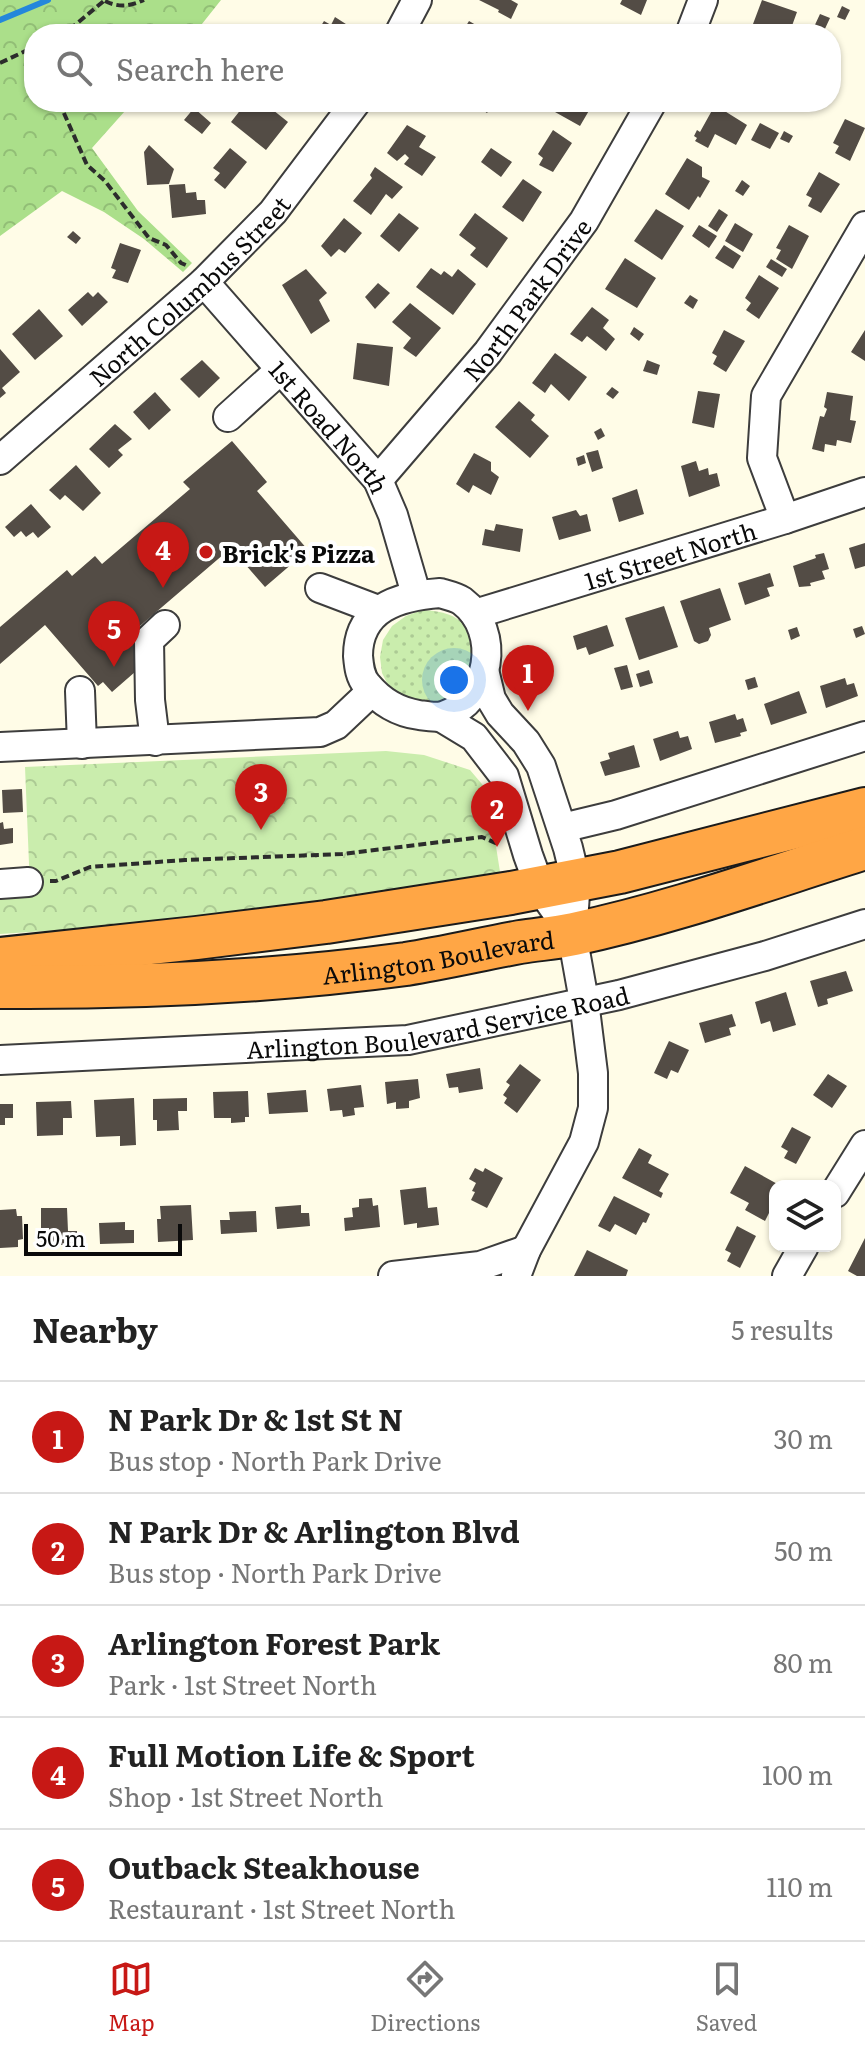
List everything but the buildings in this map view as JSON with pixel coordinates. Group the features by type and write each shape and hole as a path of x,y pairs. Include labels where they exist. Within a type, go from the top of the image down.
{"highway":[{"name":"Arlington Boulevard","path":"0,959 298,926 416,909 558,884 704,851 865,809"},
{"name":"Arlington Boulevard","path":"0,987 61,988 227,981 313,975 436,959 572,934 691,903 865,848"}],"street":[{"path":"404,24 417,0"},
{"path":"694,24 703,0"},
{"name":"North Columbus Street","path":"0,460 204,282 273,212 348,112"},
{"name":"North Park Drive","path":"378,480 488,352 584,221 646,112"},
{"path":"785,519 762,458 766,396 865,226"},
{"name":"1st Road North","path":"204,282 378,480 393,515 416,594"},
{"path":"228,417 280,370"},
{"name":"1st Street North","path":"475,614 865,492"},
{"path":"320,588 378,610"},
{"path":"393,1276 521,1263 590,1124 593,1073 572,934 558,884 573,825 526,742 500,714 491,699 485,674 486,635 475,614 461,600 440,593 416,594 378,610 365,626 358,646 363,681 380,699 395,708 441,717 474,737 504,776 528,855 558,884"},
{"path":"155,741 150,700 149,640 165,625"},
{"path":"441,717 459,708 475,693 485,674"},
{"path":"80,691 82,744"},
{"path":"0,747 320,732 336,725 372,691"},
{"path":"573,825 616,815 865,736"},
{"name":"Arlington Boulevard Service Road","path":"0,1060 408,1040 619,995 765,956 865,924"},
{"path":"841,1183 865,1145"},
{"path":"787,1276 801,1252"}],"path":[{"path":"76,24 104,0 114,6 144,0"},
{"path":"0,63 24,52"},
{"path":"63,112 87,165 105,181 149,238 166,245 181,263 204,282"},
{"path":"14,883 56,881 90,867 342,854 482,837 501,845"}],"green space":[{"path":"0,0 221,0 202,24 24,24 24,112 124,112 92,148 138,211 192,263 183,272 144,239 104,212 62,191 0,236"},
{"path":"422,610 437,611 457,619 469,633 472,643 477,668 449,703 418,706 390,689 382,673 380,657 383,640 392,626"},
{"path":"386,751 424,755 470,770 487,790 501,878 300,908 150,924 0,934 0,890 30,888 25,767"}],"waterway":[{"path":"0,20 48,0"}],"place":[{"name":"Brick's Pizza","path":"206,552"},
{"name":"Full Motion Life & Sport","path":"163,588"},
{"name":"Outback Steakhouse","path":"114,667"},
{"name":"N Park Dr & 1st St N","path":"528,711"},
{"name":"Arlington Forest Park","path":"261,830"},
{"name":"N Park Dr & Arlington Blvd","path":"497,847"}]}
